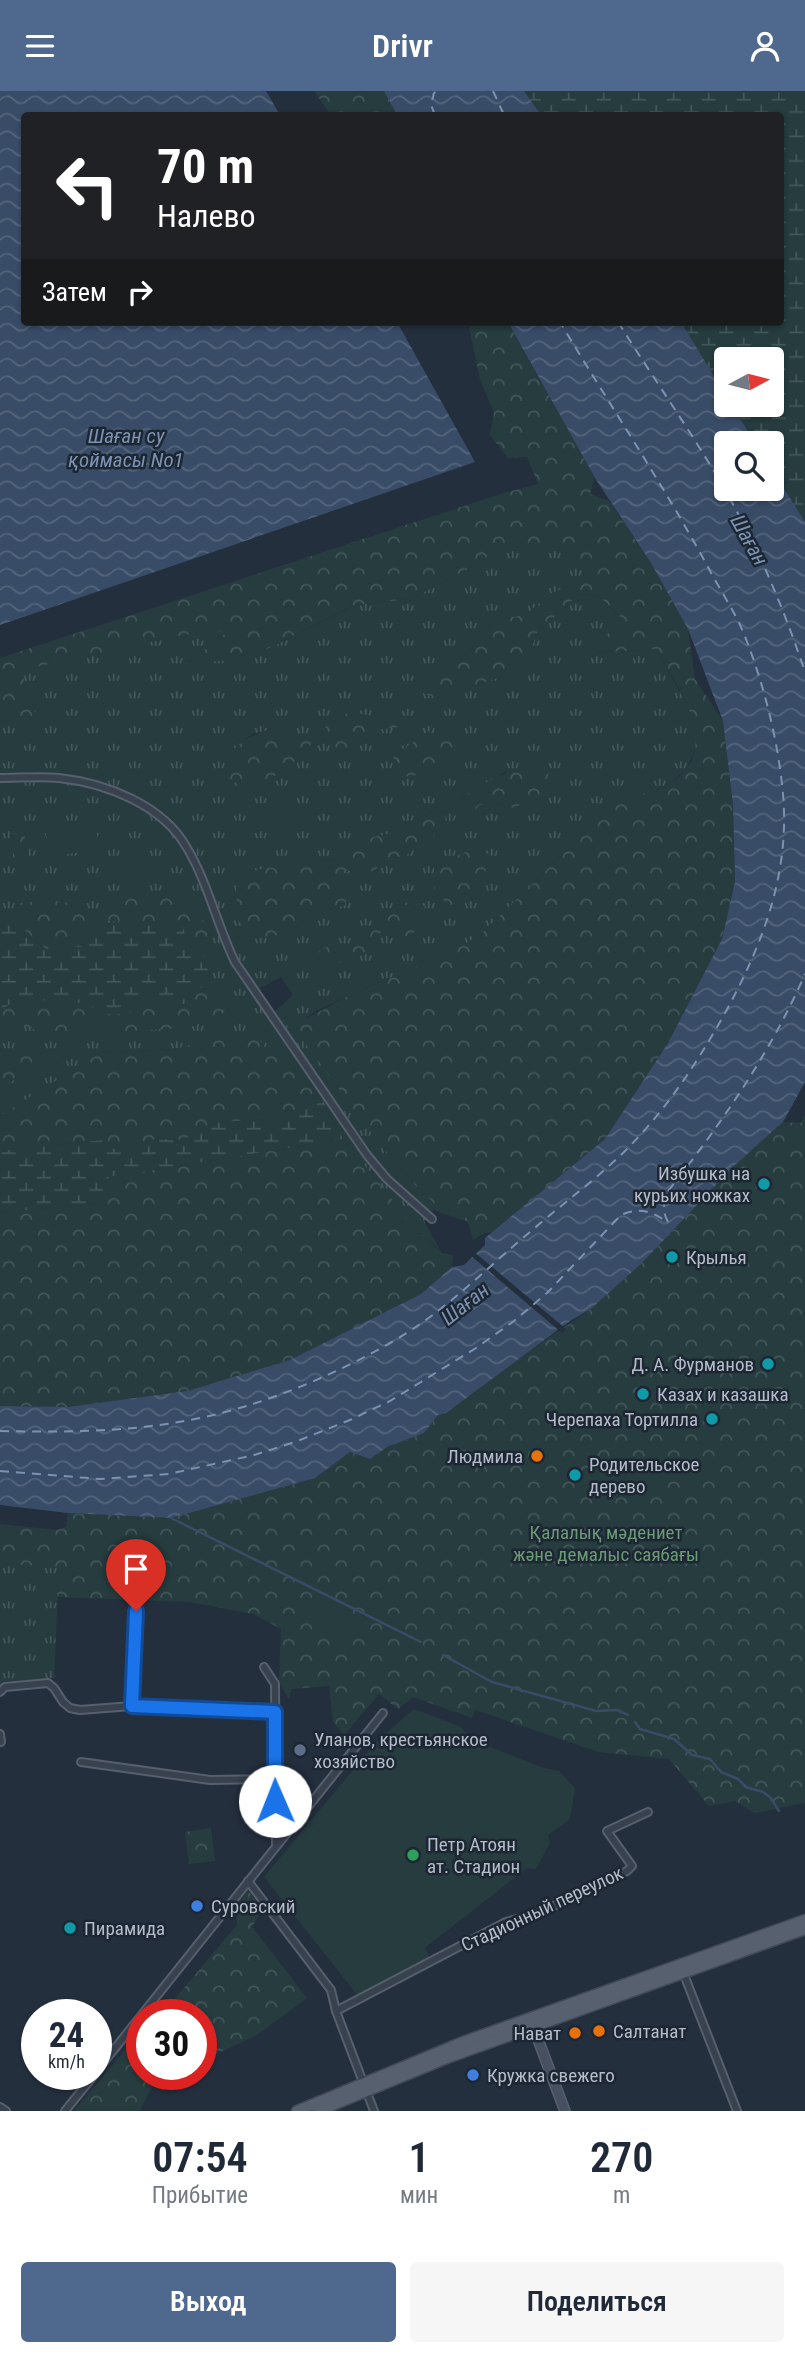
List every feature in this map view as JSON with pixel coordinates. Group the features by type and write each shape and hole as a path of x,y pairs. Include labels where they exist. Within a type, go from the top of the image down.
{"main road":[{"path":"297,2111 805,1920"},
{"path":"682,1968 720,1959 805,1929"},
{"path":"531,2023 565,2111"},
{"path":"318,2111 365,2086"}],"street":[{"path":"0,778 57,777 109,789 137,802 174,829 187,847 202,879 220,933 234,962 368,1155 387,1179 432,1219"},
{"path":"132,1706 136,1611"},
{"path":"264,1667 275,1684 276,1846"},
{"path":"0,1692 5,1687 48,1683 70,1708 80,1710 132,1706 275,1712"},
{"path":"112,2052 383,1713"},
{"path":"0,1734 1,1742"},
{"path":"81,1762 210,1780 274,1779"},
{"name":"Стадионный переулок","path":"336,2011 506,1922 539,1913 627,1871 632,1866 607,1831 648,1812"},
{"path":"247,1881 331,1990 336,2011 374,2111"},
{"path":"682,1968 737,2111"},
{"path":"65,2111 82,2090"},
{"path":"0,2107 6,2111"}],"green space":[{"path":"314,91 384,91 395,112 329,112"},
{"path":"524,91 805,91 805,522 784,488 784,431 748,431 739,417 784,417 784,347 714,347 714,376 683,326 784,326 784,112 539,112"},
{"path":"469,326 510,326 595,478 590,494 609,501 651,563 688,629 695,679 723,721 733,806 735,882 722,939 668,1043 605,1139 494,1232 485,1233 473,1240 466,1214 439,1208 416,1186 376,1139 291,1024 350,995 435,960 483,932 607,811 623,801 671,783 686,769 694,753 692,717 656,649 592,653 621,618 599,596 579,594 536,634 527,663 504,676 437,698 424,694 473,647 494,620 526,615 547,596 586,578 576,555 510,540 476,565 410,599 355,605 265,650 227,660 186,664 226,633 212,629 21,670 36,716 0,720 0,658 538,484 527,457 508,458 490,435 494,413 480,379"},
{"path":"510,539 576,555 586,578 547,596 526,615 494,620 473,647 425,694 437,698 504,676 527,663 536,634 578,594 599,596 621,619 593,653 656,649 691,712 696,732 696,747 687,768 671,783 607,811 483,932 461,948 374,984 292,1024 376,1139 416,1186 439,1208 466,1214 469,1222 433,1210 424,1221 440,1250 422,1234 403,1231 368,1172 343,1139 319,1093 286,1050 271,1055 212,1041 175,1049 100,1053 0,1116 0,1087 68,1052 0,1056 0,720 36,715 20,670 212,629 227,632 187,663 227,660 265,650 356,605 410,599 476,565","holes":["273,729 299,761 283,763 232,751 252,734","506,771 504,803 479,805 461,799","437,810 445,812 435,831 406,856 385,858 375,871 343,871 330,880 345,905 312,916 285,934 270,867 281,870 311,860 345,859 369,838 399,832 403,824","281,977 293,995 272,1014 254,991"]},
{"path":"352,712 399,721 398,727 377,730 376,738 341,754 325,739 326,721"},
{"path":"273,729 314,740 299,761 283,763 269,786 244,789 230,779 225,762 245,740"},
{"path":"429,731 434,744 452,738 456,747 451,755 431,770 397,777 393,756"},
{"path":"528,766 549,772 545,790 534,799 513,808 504,803 479,805 469,818 451,811 467,795 486,783"},
{"path":"282,796 292,821 272,829 262,804"},
{"path":"437,810 445,812 446,827 435,831 431,849 415,846 406,856 385,858 375,871 344,871 331,880 348,889 345,905 312,916 285,934 253,939 238,920 236,890 240,874 270,867 281,870 311,860 345,859 349,846 369,838 398,832 403,824"},
{"path":"95,820 99,849 50,857 45,828"},
{"path":"24,832 29,859 14,862 10,834"},
{"path":"466,852 491,854 481,885 456,897 458,908 447,918 439,911 446,902 434,892 434,867"},
{"path":"141,858 144,879 110,884 107,862"},
{"path":"180,894 198,908 210,941 189,950 181,920 164,924 109,921 103,901"},
{"path":"47,900 83,905 89,925 83,947 46,949 22,928 12,910 20,903"},
{"path":"402,902 425,906 413,935 391,938 385,913"},
{"path":"12,910 22,928 46,949 83,947 89,925 181,920 189,950 200,946 214,989 197,987 184,1004 163,1005 159,998 144,997 129,1014 105,1014 88,1004 53,998 25,1005 15,1000 0,1011 0,915"},
{"path":"365,925 381,932 367,954 334,964 311,964 323,949 354,945"},
{"path":"197,987 222,989 217,998 229,1005 216,1017 191,1027 108,1033 103,1024 89,1023 86,1031 51,1037 15,1021 11,1035 0,1038 0,1011 15,1000 25,1005 47,1000 75,1001 105,1014 144,997 159,998"},
{"path":"251,1029 271,1055 286,1050 319,1093 295,1117 214,1123 183,1140 157,1139 104,1151 102,1140 0,1151 0,1116 100,1053 175,1049"},
{"path":"70,1051 0,1087 0,1056"},
{"path":"319,1093 343,1139 109,1177 97,1203 0,1213 0,1151 102,1140 104,1151 157,1139 183,1140 214,1123 295,1117"},
{"name":"Қалалық мәдениет және демалыс саябағы","path":"805,1115 805,1803 754,1813 735,1801 709,1806 669,1759 599,1752 475,1710 472,1718 413,1697 398,1709 379,1694 344,1735 333,1722 329,1686 291,1689 289,1700 279,1681 281,1629 253,1614 190,1602 57,1597 59,1568 0,1563 0,1524 57,1530 66,1527 68,1513 171,1518 315,1478 350,1452 370,1459 387,1447 424,1433 438,1415 592,1308 642,1263 734,1166 783,1122 801,1123"},
{"path":"343,1139 406,1216 403,1231 422,1234 442,1253 453,1255 452,1267 421,1294 290,1360 187,1391 68,1407 0,1406 0,1213 97,1203 109,1177"},
{"path":"0,1563 59,1568 54,1678 3,1682 0,1685"},
{"path":"316,1601 352,1617 345,1634 308,1618"},
{"name":"Петр Атоян ат. Стадион","path":"414,1709 459,1726 475,1741 541,1767 559,1771 575,1788 570,1819 548,1835 550,1843 536,1869 527,1868 425,1948 430,1958 358,1996 264,1877 377,1741"},
{"path":"211,1828 215,1861 189,1864 185,1832"},
{"path":"248,1891 263,1908 252,1927 307,1998 257,2035 217,2054 217,1999 175,1999 237,1925 236,1906"},
{"path":"126,2049 126,2090 150,2090 140,2111 74,2111 92,2090 112,2090 112,2066"}],"water":[{"name":"Шаған су қоймасы No1","path":"0,91 266,91 278,112 21,112 21,326 399,326 475,462 0,625"},
{"path":"384,91 524,91 539,112 395,112"},
{"name":"Шаған","path":"510,326 683,326 714,376 714,417 739,417 748,431 714,431 714,501 784,501 784,488 805,522 805,1082 783,1122 734,1166 642,1263 592,1308 570,1321 446,1413 438,1415 424,1433 387,1447 370,1459 350,1452 315,1478 171,1518 68,1513 0,1505 0,1406 68,1407 187,1391 290,1360 421,1294 452,1267 464,1265 485,1245 485,1238 605,1139 668,1043 722,939 735,882 733,805 723,721 688,629 651,563 595,478"}],"pier":[{"path":"473,1251 566,1329 562,1333 470,1255"}],"waterway":[{"path":"171,1518 421,1642"},
{"path":"443,1655 492,1682 596,1711 617,1710 628,1715"},
{"path":"635,1722 640,1729 674,1739 692,1755 710,1759 721,1772 770,1797 779,1811"}],"ferry route":[{"path":"434,112 431,105 437,91"},
{"path":"493,91 503,112"},
{"path":"0,1431 106,1430 207,1417 294,1389 352,1364 390,1343 451,1301 624,1152 653,1120 691,1069 739,987 771,907 782,852 784,823 781,774 764,692 744,634 732,609 673,506 562,326"},
{"path":"621,326 717,476 741,520 772,584 805,672"},
{"path":"668,1222 664,1206 669,1190 744,1087 777,1031 805,974"},
{"path":"0,1471 100,1479 169,1474 254,1455 295,1442 390,1401 476,1348 547,1293 621,1215 646,1211 668,1223"}],"place":[{"name":"Избушка на курьих ножках","path":"764,1184"},
{"name":"Крылья","path":"672,1257"},
{"name":"Д. А. Фурманов","path":"768,1364"},
{"name":"Казах и казашка","path":"643,1394"},
{"name":"Черепаха Тортилла","path":"712,1419"},
{"name":"Людмила","path":"537,1456"},
{"name":"Родительское дерево","path":"575,1475"},
{"name":"Уланов, крестьянское хозяйство","path":"300,1750"},
{"name":"Петр Атоян ат. Стадион","path":"413,1855"},
{"name":"Суровский","path":"197,1906"},
{"name":"Пирамида","path":"70,1928"},
{"name":"Салтанат","path":"599,2031"},
{"name":"Нават","path":"575,2033"},
{"name":"Кружка свежего","path":"473,2075"}],"route":[{"path":"136,1611 132,1706 275,1712 275,1801"}]}
